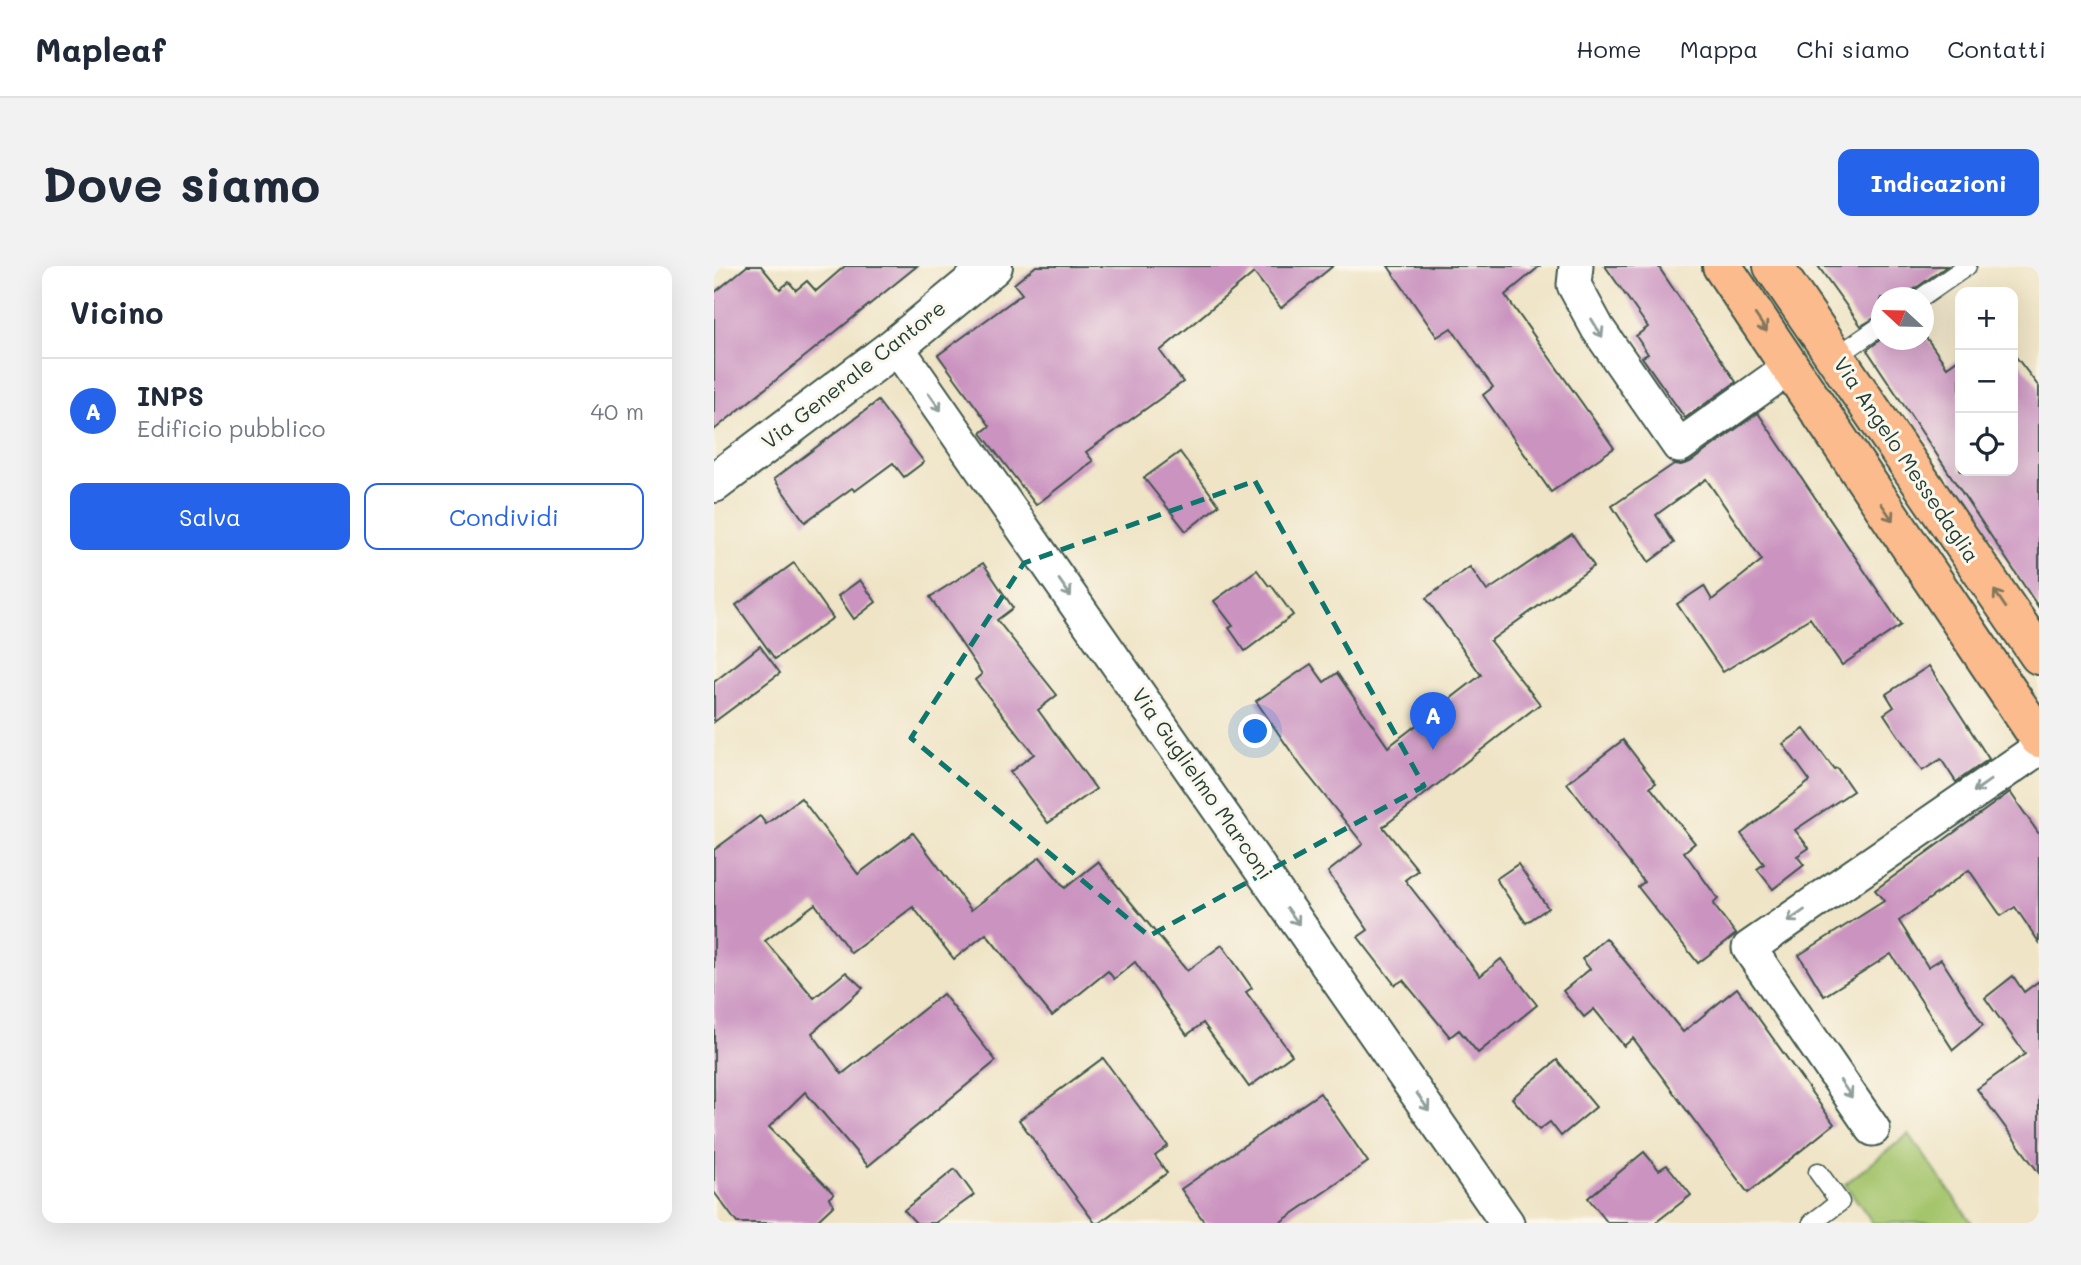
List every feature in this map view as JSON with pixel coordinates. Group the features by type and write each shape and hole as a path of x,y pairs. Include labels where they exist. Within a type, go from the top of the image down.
{"main road":[{"name":"Via Angelo Messedaglia","path":"1722,266 2039,738"},
{"name":"Via Angelo Messedaglia","path":"1773,266 2039,655"}],"street":[{"path":"1576,266 1574,285 1598,330 1679,446 1790,367"},
{"name":"Via Generale Cantore","path":"714,482 896,346 977,271"},
{"name":"Via Guglielmo Marconi","path":"896,346 1507,1223"},
{"path":"1873,1129 1749,948 2039,748"}],"lane":[{"path":"1934,289 1966,266"},
{"path":"1836,357 1871,333"},
{"path":"1812,1223 1840,1202 1818,1172"}],"highlighted area":[{"path":"1255,481 1424,786 1149,936 911,738 1024,563"}],"green space":[{"path":"1909,1134 1972,1223 1873,1223 1845,1184"}],"building":[{"path":"747,266 761,266 780,289 789,282 796,290 807,281 816,291 845,266 917,266 714,430 714,293"},
{"path":"1036,266 1333,266 1281,308 1254,273 1160,351 1183,382 1086,452 1093,461 1036,505 981,433 990,426 938,355 1022,294 1014,284"},
{"path":"1388,266 1540,266 1505,295 1614,448 1551,492 1483,395 1493,387 1451,328 1437,337"},
{"path":"1605,266 1658,266 1736,382 1685,418 1642,357 1648,354 1636,336 1648,327"},
{"path":"1818,266 1947,266 1917,287 1871,287 1871,320 1861,326"},
{"path":"1871,347 1871,350 1934,349 1947,367 1955,361 1955,476 2018,476 2018,360 2039,387 2039,608 1867,350"},
{"path":"878,401 924,462 904,477 893,463 805,522 774,479"},
{"path":"1758,413 1901,625 1842,665 1810,618 1723,672 1677,604 1704,586 1712,600 1762,560 1706,479 1656,515 1674,543 1649,562 1612,506 1674,464 1690,462"},
{"path":"1180,452 1219,505 1186,531 1144,478"},
{"path":"1572,534 1594,566 1490,641 1540,704 1383,827 1418,870 1405,880 1480,976 1501,959 1537,1005 1478,1053 1459,1030 1450,1037 1403,980 1395,985 1358,937 1368,930 1328,872 1363,844 1301,766 1256,701 1311,664 1324,682 1337,673 1388,747 1481,675 1426,598 1470,567 1487,591"},
{"path":"794,563 833,618 775,659 736,605"},
{"path":"983,563 1013,608 997,620 1057,695 1038,710 1096,789 1048,823 1010,772 1034,754 975,680 982,674 930,597"},
{"path":"1257,570 1293,615 1245,651 1229,628 1233,626 1214,601"},
{"path":"860,580 876,602 854,619 838,596"},
{"path":"760,646 780,673 714,722 714,682"},
{"path":"1929,666 1989,759 1956,782 1941,759 1922,771 1884,714 1894,707 1886,694"},
{"path":"1804,729 1853,791 1795,830 1809,848 1797,856 1804,865 1773,889 1757,869 1764,864 1741,834 1810,781 1783,744"},
{"path":"1623,740 1656,783 1650,787 1695,843 1684,852 1718,899 1713,904 1736,934 1698,963 1638,887 1644,882 1567,783"},
{"path":"2010,792 2039,834 2039,942 2015,907 2001,916 1969,870 1899,921 1928,967 1941,959 1983,1025 1953,1050 1891,954 1824,996 1799,955 1884,901 1875,890"},
{"path":"801,798 858,874 913,833 971,910 1040,857 1065,888 1098,862 1187,971 1222,945 1252,988 1246,992 1292,1055 1249,1087 1203,1023 1187,1035 1135,962 1114,979 1108,971 1052,1016 986,934 954,959 913,907 851,953 815,904 765,941 814,998 846,972 863,988 812,1033 842,1074 943,994 996,1061 868,1166 805,1092 769,1127 834,1194 829,1198 834,1205 815,1223 737,1223 714,1192 714,850 760,816 766,824"},
{"path":"1518,864 1548,908 1526,923 1496,879"},
{"path":"1606,938 1683,1032 1737,988 1834,1124 1748,1193 1633,1038 1624,1046 1594,1009 1584,1017 1563,991 1590,969 1582,959"},
{"path":"2013,976 2024,992 2039,981 2039,1173 1977,1089 2025,1054 1985,998"},
{"path":"1103,1058 1168,1146 1155,1156 1167,1173 1099,1223 1095,1223 1019,1120"},
{"path":"1557,1060 1596,1107 1561,1136 1550,1122 1539,1130 1512,1098"},
{"path":"1320,1093 1368,1162 1279,1223 1205,1223 1181,1189"},
{"path":"1644,1152 1659,1170 1667,1165 1691,1195 1655,1223 1608,1223 1588,1198"},
{"path":"955,1169 974,1195 935,1223 916,1223 904,1210"}],"place":[{"name":"INPS","path":"1433,750"}]}
